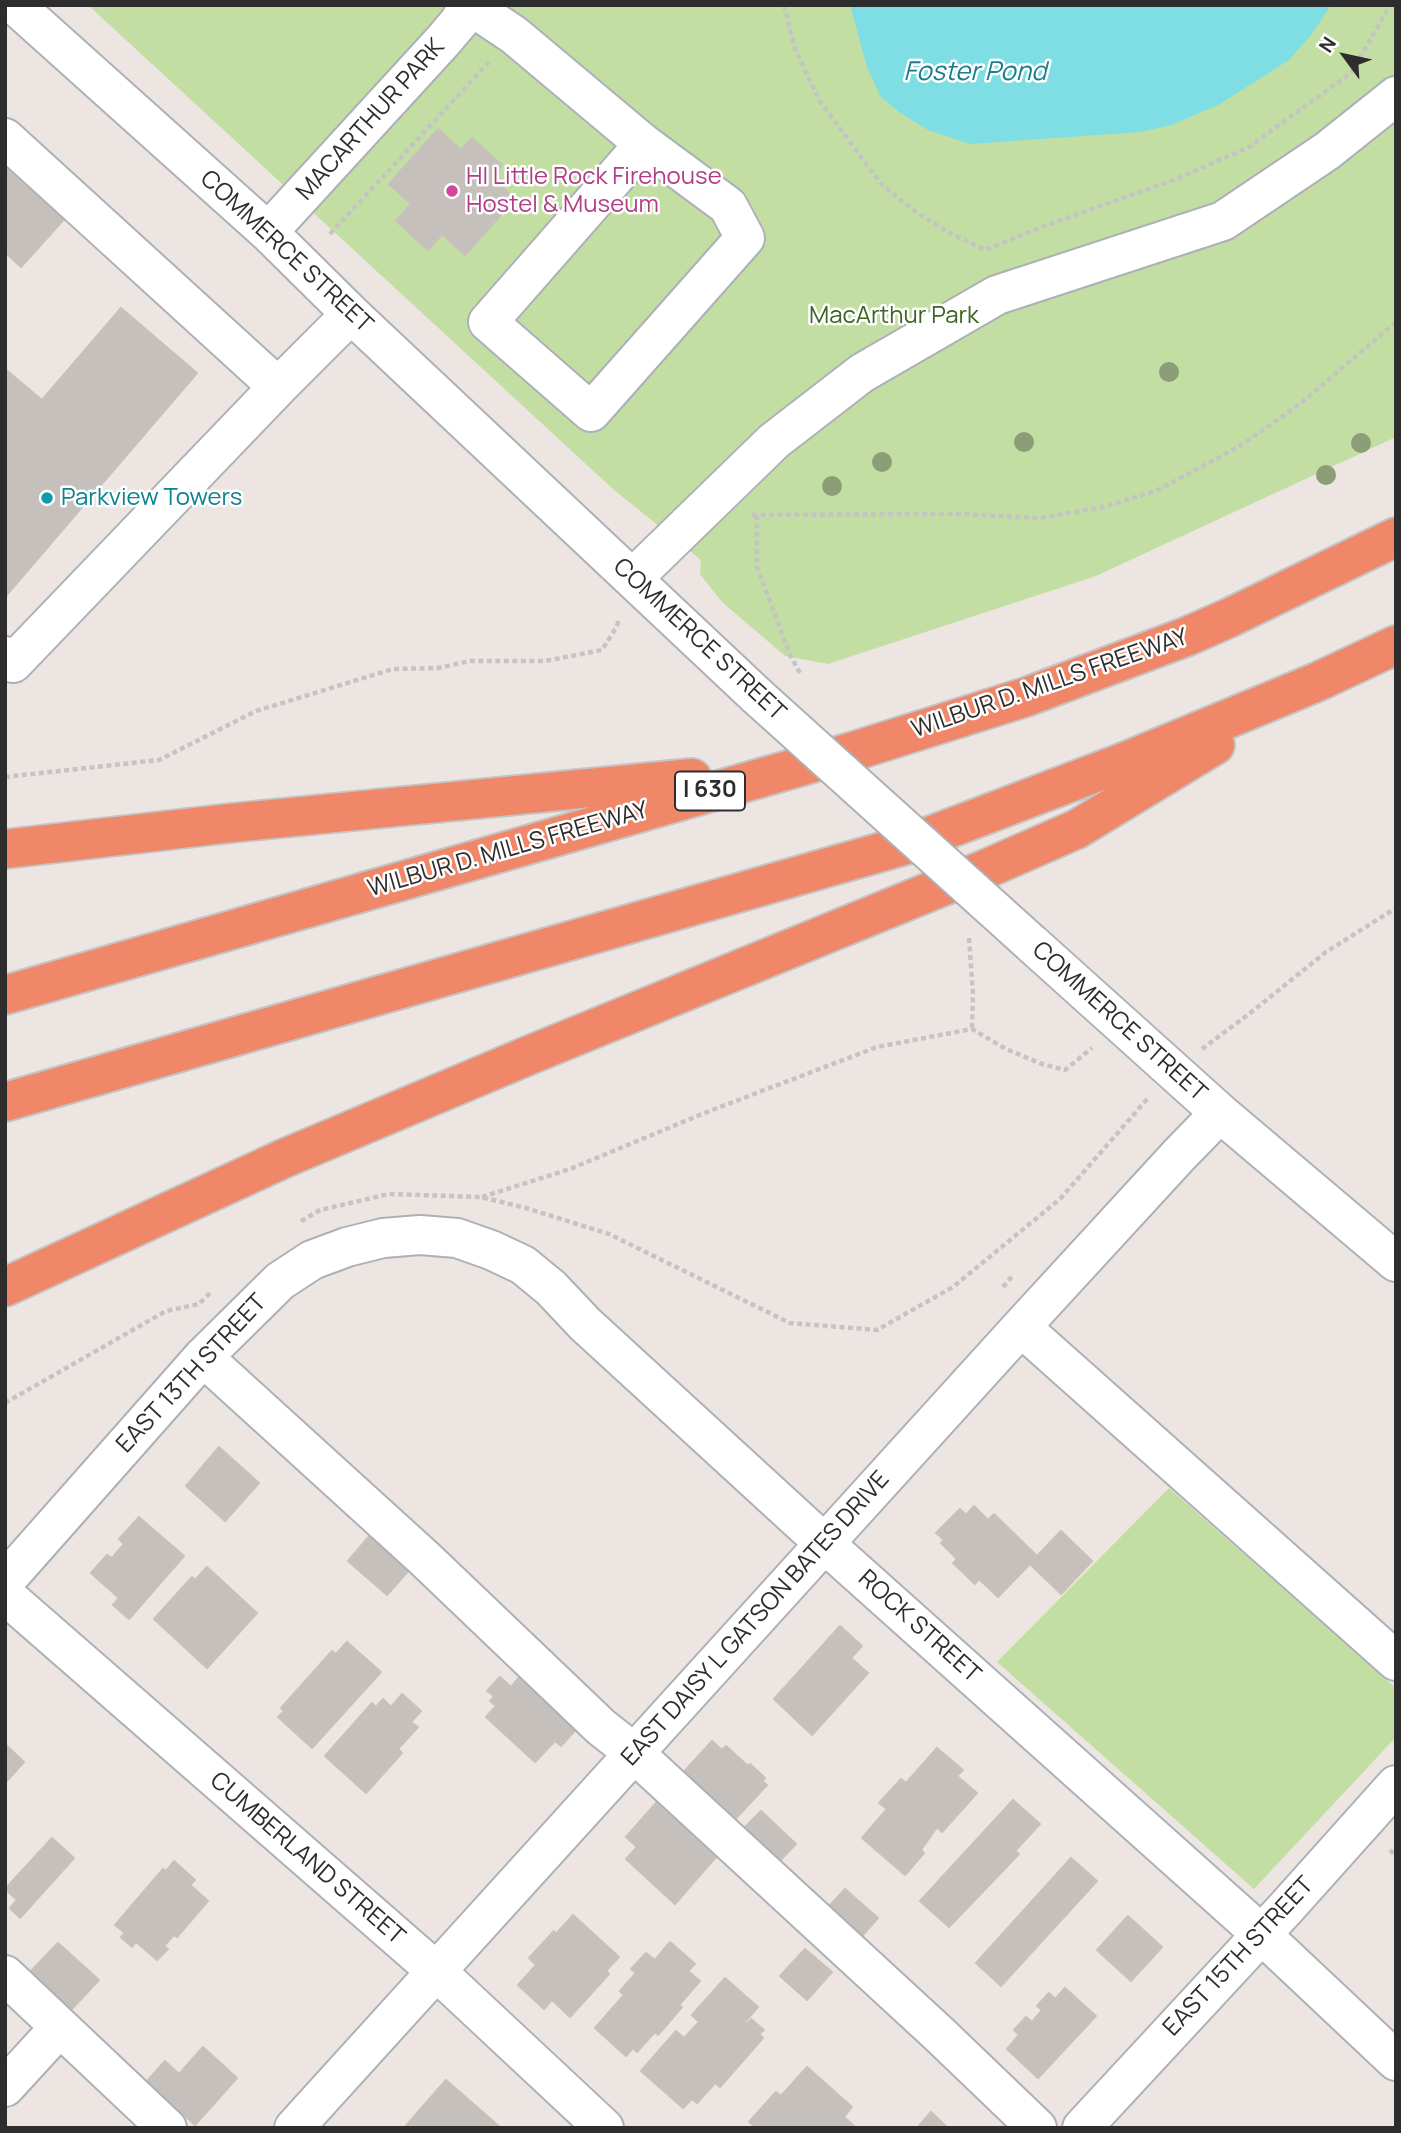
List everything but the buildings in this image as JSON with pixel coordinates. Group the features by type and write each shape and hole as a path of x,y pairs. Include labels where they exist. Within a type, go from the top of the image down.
{"highway":[{"name":"WILBUR D. MILLS FREEWAY","path":"5,995 784,769 851,752 1026,696 1188,636 1396,537"},
{"path":"5,1102 906,845 1124,762 1317,682 1396,645"},
{"path":"5,1287 285,1158 532,1054 976,874 1077,829 1317,682"},
{"path":"5,849 217,825 784,769"}],"street":[{"name":"COMMERCE STREET","path":"15,5 268,232 351,314 757,696 1220,1113 1396,1262"},
{"name":"MACARTHUR PARK","path":"268,232 442,42 469,5"},
{"path":"469,5 514,34 644,144 728,206 744,238 591,412 488,322 644,144"},
{"path":"633,578 774,441 862,373 997,295 1223,221 1327,150 1396,96"},
{"path":"5,138 278,387"},
{"path":"5,656 13,663 351,314"},
{"name":"EAST DAISY L GATSON BATES DRIVE","path":"294,2128 1021,1327 1220,1113"},
{"name":"EAST 13TH STREET","path":"5,1581 203,1357 280,1281 312,1261 347,1247 420,1235"},
{"name":"ROCK STREET","path":"420,1235 457,1238 491,1250 523,1265 551,1288 585,1324 825,1544 1261,1933 1396,2061"},
{"path":"1021,1327 1396,1661"},
{"path":"203,1357 424,1558 601,1727 635,1753 1037,2128"},
{"name":"CUMBERLAND STREET","path":"5,1595 436,1971 604,2128"},
{"name":"EAST 15TH STREET","path":"1082,2128 1396,1785"},
{"path":"5,1975 167,2128"},
{"path":"5,2087 60,2026"}],"path":[{"path":"784,5 795,49 819,100 881,184 917,213 985,250 1174,180 1249,147 1351,73 1391,5"},
{"path":"330,234 514,34"},
{"path":"747,516 959,514 1039,518 1104,508 1158,490 1240,446 1301,402 1396,322"},
{"path":"757,515 757,567 790,655 801,676"},
{"path":"5,776 159,760 256,711 393,669 438,668 470,661 545,661 602,650 619,619"},
{"path":"1211,1041 1326,952 1396,908"},
{"path":"968,934 973,994 972,1028"},
{"path":"1092,1048 1065,1070 1006,1049 972,1028 877,1046 570,1169 481,1197 609,1234 790,1323 877,1330 953,1287 1060,1199 1144,1101"},
{"path":"1390,1850 1396,1856"}],"green space":[{"name":"MacArthur Park","path":"88,5 1396,5 1396,437 1096,576 828,664 785,656 722,602 700,574 701,560 613,489"},
{"path":"1169,1488 1396,1688 1396,1737 1254,1889 997,1662"}],"water":[{"name":"Foster Pond","path":"850,5 1331,5 1312,34 1289,60 1220,104 1172,125 1140,132 970,144 928,130 880,96 867,67"}],"place":[{"name":"HI Little Rock Firehouse Hostel & Museum","path":"452,191"},
{"name":"Parkview Towers","path":"47,498"}]}
